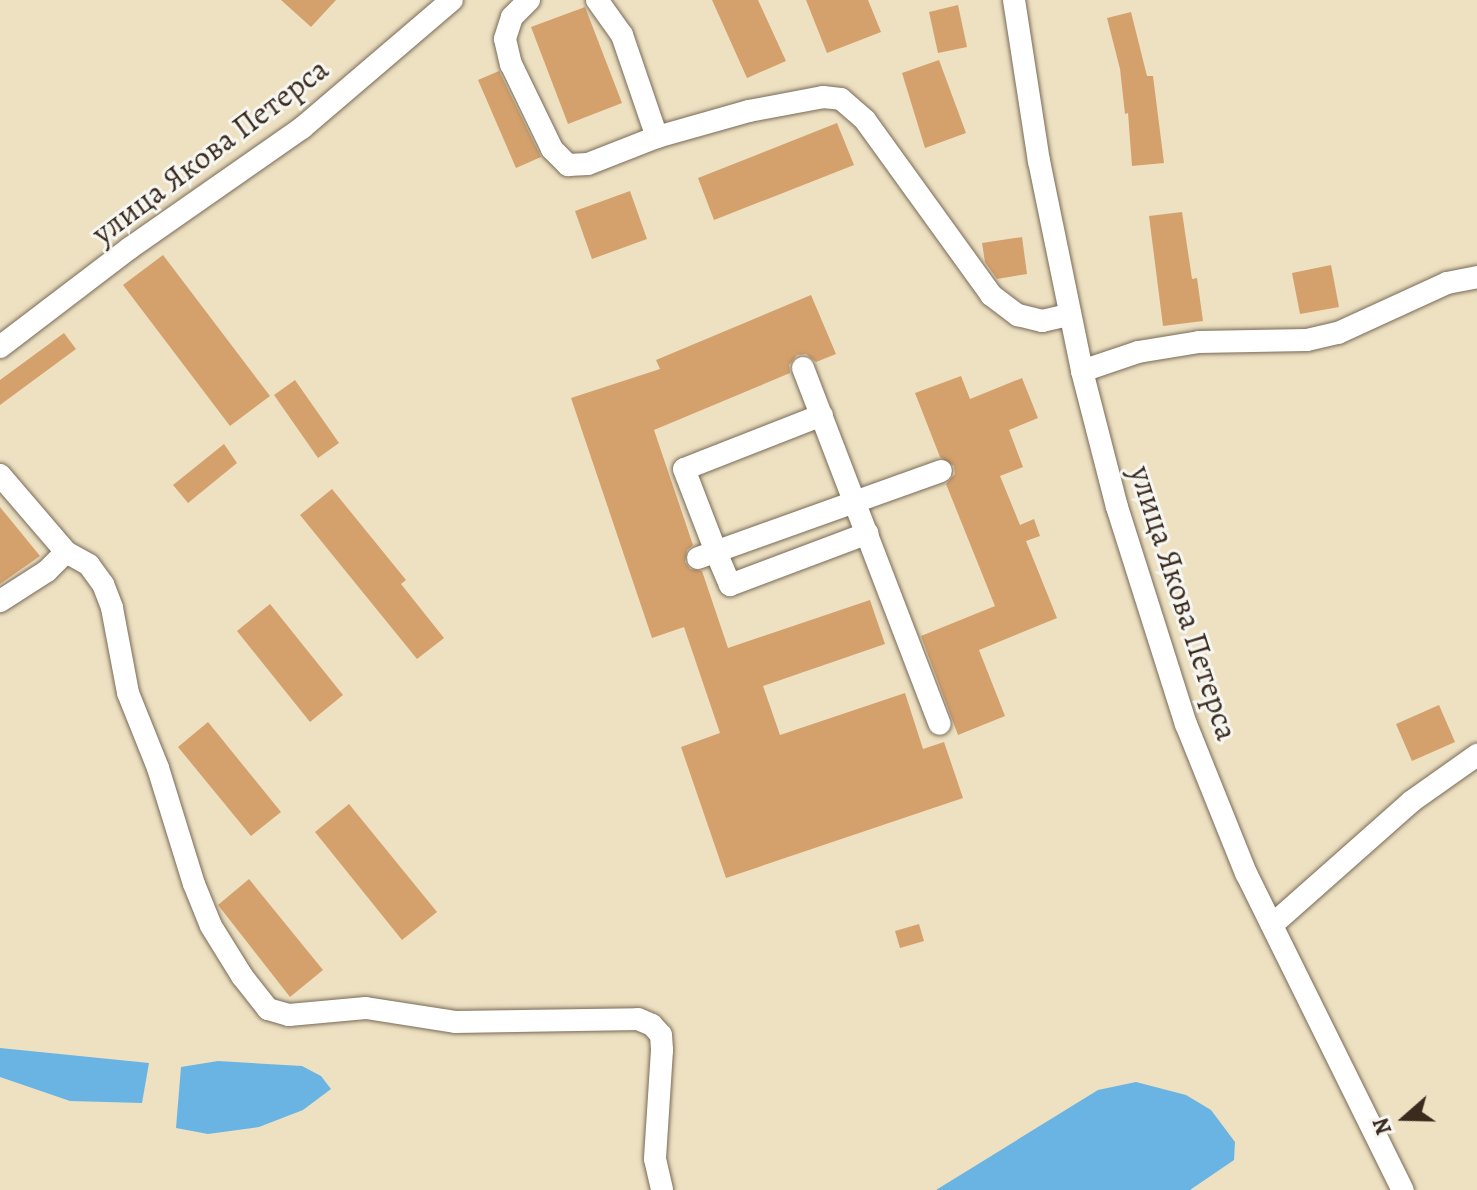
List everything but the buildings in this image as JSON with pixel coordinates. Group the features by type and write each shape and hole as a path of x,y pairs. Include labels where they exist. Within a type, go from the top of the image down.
{"street":[{"name":"улица Якова Петерса","path":"0,347 130,248 302,128 452,0"},
{"path":"529,0 512,17 505,39 511,64 552,149 568,165 588,164 657,137 749,111 823,97 841,99 865,120 991,295 1018,315 1042,321 1069,315"},
{"path":"597,0 622,35 657,137"},
{"name":"улица Якова Петерса","path":"1014,0 1039,161 1082,371 1117,507 1186,724 1272,925 1403,1190"},
{"path":"1082,371 1138,352 1199,342 1307,340 1338,333 1447,283 1477,277"},
{"path":"803,368 940,724"},
{"path":"822,415 684,469 707,555 730,585 868,533"},
{"path":"707,555 941,471"},
{"path":"0,475 66,552 89,565 103,584 112,608 128,693 158,768 194,884 211,926 242,976 268,1009 289,1015 366,1008 455,1022 638,1019 652,1025 661,1035 662,1050 655,1159 662,1190"},
{"path":"0,601 47,571 66,552"},
{"path":"1272,925 1412,801 1477,755"}],"water":[{"path":"0,1048 149,1063 142,1103 70,1101 0,1077"},
{"path":"218,1061 302,1066 321,1076 331,1089 303,1110 259,1127 208,1134 176,1128 181,1067"},
{"path":"1136,1082 1186,1095 1211,1110 1235,1142 1234,1160 1190,1190 936,1190 1098,1090"}]}
